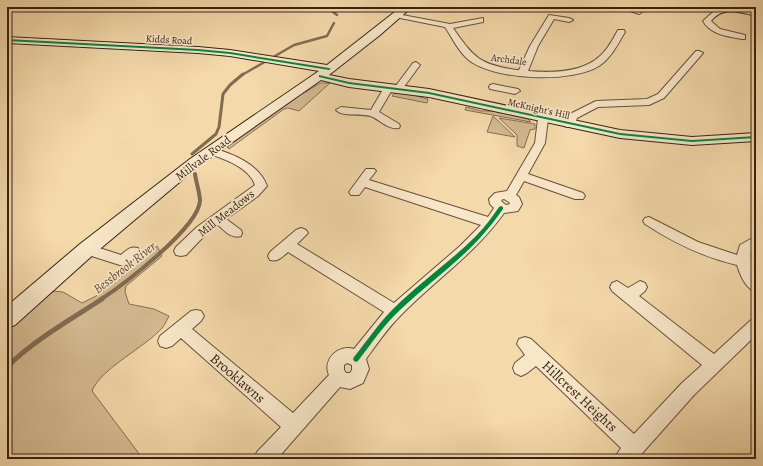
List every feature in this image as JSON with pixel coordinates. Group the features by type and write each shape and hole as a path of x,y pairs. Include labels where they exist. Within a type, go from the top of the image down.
{"street":[{"name":"Millvale Road","path":"7,319 87,249 211,151 325,73 407,7"},
{"path":"622,7 639,12"},
{"path":"742,37 715,28 708,24 707,21 715,14 733,8 756,14"},
{"path":"397,16 442,23 449,27 477,22"},
{"path":"522,72 534,46 552,17 569,20"},
{"name":"Archdale","path":"449,27 462,47 475,61 485,66 505,71 555,74 592,66 610,52 621,32"},
{"path":"611,30 631,34"},
{"name":"Kidds Road","path":"7,40 178,48 282,62 325,73"},
{"path":"570,125 573,116 596,104 648,102 661,96 699,53"},
{"path":"374,113 393,88 416,65"},
{"path":"505,71 497,87 515,91"},
{"name":"McKnight's Hill","path":"325,73 349,83 429,93 570,125 620,134 661,139 724,140 756,137"},
{"path":"341,110 374,113 395,126"},
{"path":"264,459 338,377 334,369 337,362 344,357 349,356 356,359 395,311 477,238 491,223 501,208 496,204 495,199 499,196 510,196 540,143 543,119"},
{"name":"Mill Meadows","path":"181,251 202,230 254,193 261,186 256,175 250,170 211,151"},
{"path":"355,192 370,171"},
{"path":"522,176 579,196"},
{"path":"362,182 491,223"},
{"path":"218,219 236,233"},
{"path":"649,221 688,244 714,254 742,260"},
{"path":"275,256 301,233"},
{"path":"756,241 745,249 742,260 747,274 756,286"},
{"path":"287,245 395,311"},
{"path":"87,249 122,261 133,252"},
{"path":"629,290 714,364"},
{"path":"166,341 196,316"},
{"name":"Hillcrest Heights","path":"521,368 531,349 629,453 688,388 756,325"},
{"name":"Brooklawns","path":"181,329 294,426"}],"shaded area":[{"path":"320,83 330,83 299,111 288,108 284,109 229,149 227,147 304,91 306,92"},
{"path":"395,93 407,93 428,99 427,103 392,96"},
{"path":"466,107 481,111 493,111 528,119 531,122 465,110"},
{"path":"493,116 515,137 487,132"},
{"path":"499,118 535,124 535,129 530,130 524,148 517,146 517,135"},
{"path":"157,246 162,256 126,286 125,292 129,304 154,309 169,316 163,327 155,335 104,374 92,391 143,459 7,459 7,326 52,291 63,292 82,303 96,296"}],"waterway":[{"name":"Bessbrook River","path":"298,7 328,8 337,15"},
{"name":"Bessbrook River","path":"242,75 294,45 327,36 334,23"},
{"name":"Bessbrook River","path":"192,154 216,134 219,127 223,94 230,85 243,74"},
{"name":"Bessbrook River","path":"100,300 158,255 187,226 196,212 200,201 195,174"},
{"name":"Bessbrook River","path":"7,367 40,339 102,299"}],"cycle path":[{"path":"7,40 198,50 230,53 329,69"},
{"path":"320,76 349,83 429,93 620,134 692,141 756,137"},
{"path":"356,359 395,311 408,298 465,250 478,237 501,208"}]}
